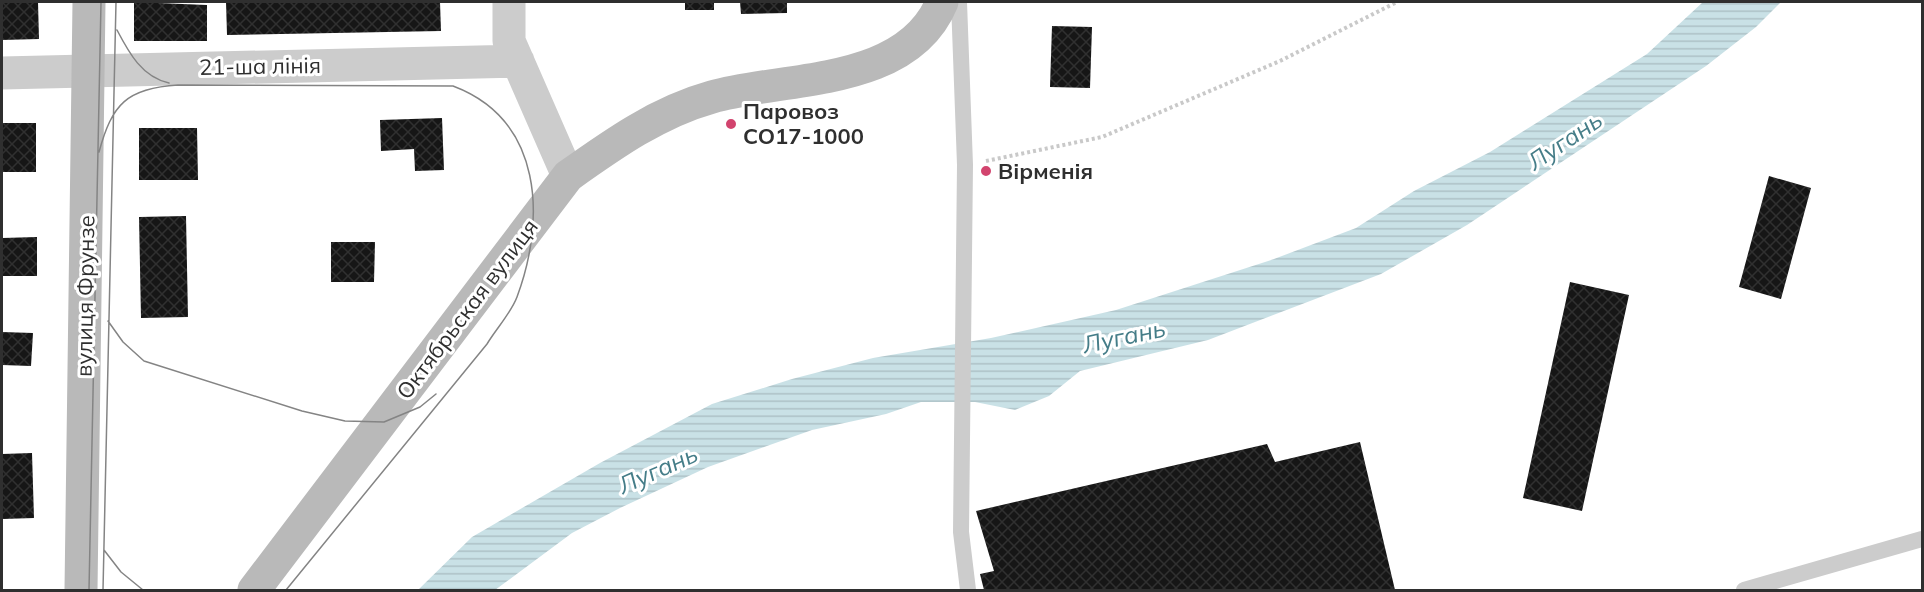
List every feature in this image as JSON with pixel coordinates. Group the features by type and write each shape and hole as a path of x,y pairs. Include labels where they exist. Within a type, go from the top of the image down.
{"street":[{"name":"вулиця Фрунзе","path":"81,591 89,2"},
{"path":"509,2 509,41 568,176 619,140 666,114 712,97 855,71 907,47 936,17 942,2"},
{"name":"21-ша лінія","path":"2,73 518,61"},
{"name":"Октябрьская вулиця","path":"254,591 568,176"}],"lane":[{"path":"959,2 965,165 961,532 968,591"},
{"path":"1744,591 1923,540"}],"path":[{"path":"965,165 1102,137 1280,62 1397,2"}],"water":[{"name":"Лугань","path":"1703,2 1781,2 1756,27 1706,66 1467,225 1381,274 1208,340 1080,371 1049,396 1015,410 975,402 921,402 886,414 812,430 708,467 620,508 572,533 495,590 418,590 472,537 600,463 712,404 792,379 873,358 991,338 1116,310 1274,259 1356,228 1414,191 1490,152 1647,54"}],"building":[{"path":"2,2 38,2 39,39 2,40"},
{"path":"134,2 207,5 207,41 134,41"},
{"path":"226,2 440,2 441,31 227,35"},
{"path":"685,2 714,2 714,10 685,10"},
{"path":"740,2 787,2 787,13 741,14"},
{"path":"1052,26 1092,27 1090,88 1050,87"},
{"path":"442,118 444,170 415,171 414,149 381,151 380,120"},
{"path":"2,123 36,123 36,172 2,172"},
{"path":"139,128 197,128 198,180 139,180"},
{"path":"1769,176 1811,188 1781,299 1739,287"},
{"path":"186,216 188,317 141,318 139,217"},
{"path":"37,237 37,276 2,276 2,238"},
{"path":"331,242 375,242 374,282 331,282"},
{"path":"1570,282 1629,295 1582,511 1523,498"},
{"path":"2,332 33,333 31,366 2,365"},
{"path":"1360,442 1395,590 984,590 980,574 994,571 976,511 1267,444 1275,462"},
{"path":"32,453 34,518 3,519 2,454"}],"tram line":[{"path":"89,590 101,2"},
{"path":"103,590 116,2"},
{"path":"117,30 137,63 151,75 169,83"},
{"path":"99,152 110,122 116,110 124,102 146,90 178,85 453,86 483,102 505,122 520,147 530,175 533,205 532,236 526,267 514,303 487,344 286,590"},
{"path":"108,321 123,342 144,361 302,411 345,421 384,422 420,407 436,394"},
{"path":"104,550 121,572 143,590"}],"place":[{"name":"Паровоз СО17-1000","path":"731,124"},
{"name":"Вірменія","path":"986,171"}]}
